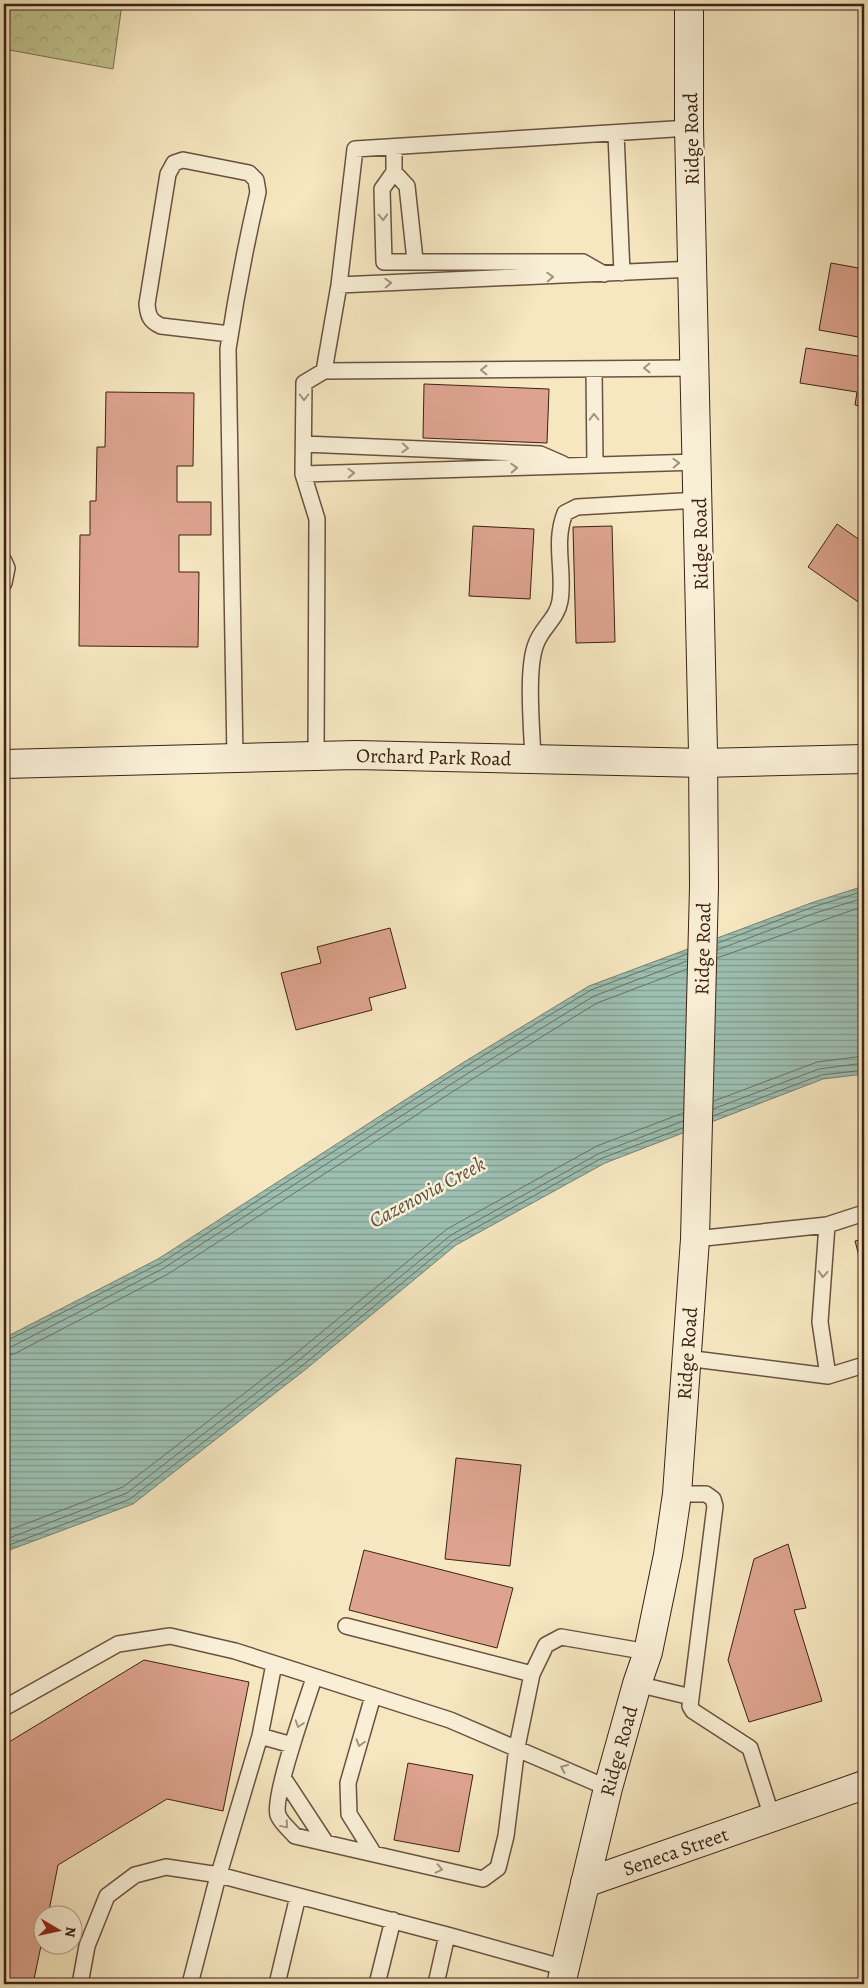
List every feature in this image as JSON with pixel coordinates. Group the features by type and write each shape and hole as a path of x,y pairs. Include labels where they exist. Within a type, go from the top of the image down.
{"street":[{"name":"Ridge Road","path":"585,1883 608,1788 637,1684 648,1652 668,1555 677,1494 695,1239 704,887 699,500 689,128 689,4"},
{"name":"Orchard Park Road","path":"4,764 316,756 703,763 864,759"},
{"name":"Seneca Street","path":"585,1883 864,1785"},
{"path":"563,1976 585,1883"}],"lane":[{"path":"324,371 339,285 355,149 689,128"},
{"path":"616,134 622,273"},
{"path":"394,146 394,172 382,189 384,262 415,260 583,262 604,274"},
{"path":"230,334 161,326 153,322 148,314 147,304 168,174 174,163 183,160 249,172 256,180 258,192 235,297 228,349 235,758"},
{"path":"394,172 407,186 415,260"},
{"path":"339,285 694,269"},
{"path":"316,756 317,519 303,474 304,383 324,371 696,368"},
{"path":"594,369 595,465"},
{"path":"304,444 540,454 570,466"},
{"path":"303,474 698,462"},
{"path":"533,759 531,661 536,643 556,616 560,600 559,528 565,513 577,507 699,500"},
{"path":"4,561 6,568 4,583"},
{"path":"695,1239 827,1225 864,1213"},
{"path":"827,1225 820,1322 828,1376"},
{"path":"686,1358 828,1376 864,1365"},
{"path":"677,1494 706,1494 713,1499 715,1506 690,1706 693,1711 750,1748 772,1817"},
{"path":"346,1626 532,1674"},
{"path":"4,1708 118,1644 170,1636 235,1651 314,1678 450,1720 517,1747 608,1788"},
{"path":"314,1678 292,1745 284,1779 278,1807 281,1820 295,1836 483,1879 498,1868 506,1836 517,1747 532,1674 546,1645 561,1637 648,1652"},
{"path":"190,1984 219,1875 260,1736 274,1664"},
{"path":"637,1684 690,1697"},
{"path":"373,1696 348,1783 349,1814 374,1854"},
{"path":"260,1736 292,1745"},
{"path":"284,1779 326,1844"},
{"path":"80,1984 87,1946 107,1896 135,1875 166,1867 219,1875 393,1920 447,1935 563,1976"},
{"path":"277,1984 298,1896"},
{"path":"377,1984 393,1920"},
{"path":"436,1984 447,1935"}],"green space":[{"path":"4,4 122,4 113,69 4,49"}],"water":[{"name":"Cazenovia Creek","path":"864,886 864,1074 823,1079 605,1163 456,1245 306,1369 133,1504 4,1552 4,1338 158,1259 464,1062 589,986 811,903"}],"building":[{"path":"831,263 864,269 864,338 819,330"},
{"path":"806,348 864,357 864,407 855,405 857,392 800,383"},
{"path":"424,384 549,389 547,443 423,438"},
{"path":"106,392 194,393 193,466 177,466 177,502 211,502 211,535 179,535 179,572 199,572 198,647 79,646 80,535 90,535 90,501 96,501 97,447 105,447"},
{"path":"837,524 864,543 864,606 808,567"},
{"path":"473,526 534,529 530,599 469,596"},
{"path":"612,526 615,642 576,643 573,527"},
{"path":"390,928 406,988 369,998 372,1010 296,1030 281,973 321,963 317,947"},
{"path":"864,1239 864,1275 855,1241"},
{"path":"456,1458 521,1465 510,1566 445,1559"},
{"path":"788,1544 806,1608 794,1610 822,1701 749,1722 728,1660 754,1559"},
{"path":"364,1550 513,1588 497,1648 349,1610"},
{"path":"144,1660 249,1682 223,1811 167,1799 58,1865 50,1906 32,1906 32,1956 39,1956 33,1984 4,1984 4,1745"},
{"path":"408,1763 473,1775 459,1852 394,1840"}]}
